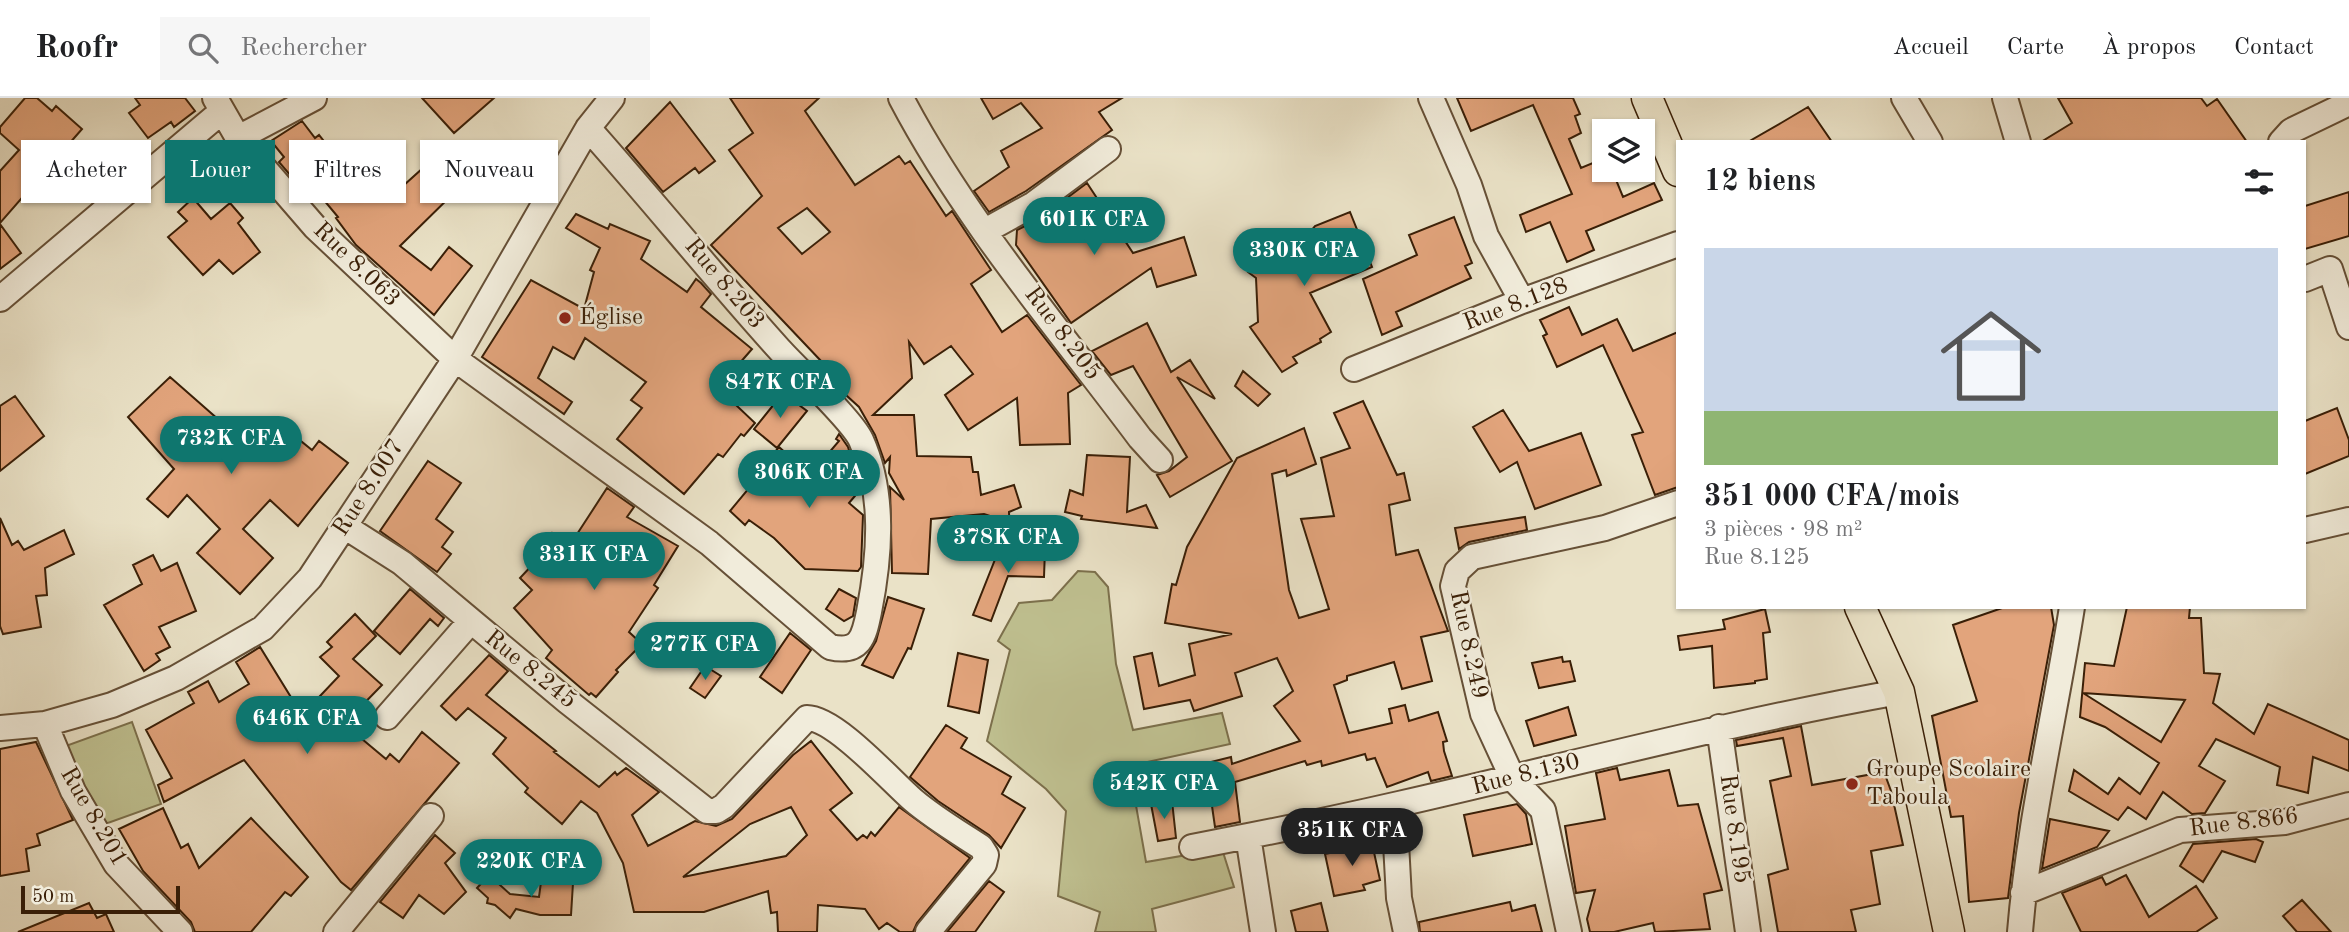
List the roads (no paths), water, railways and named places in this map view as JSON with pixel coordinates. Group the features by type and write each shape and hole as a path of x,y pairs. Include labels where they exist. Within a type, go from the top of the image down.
{"main road":[{"path":"1647,98 1676,165"},
{"path":"1861,609 1899,692 1948,932"}],"street":[{"path":"237,138 314,98"},
{"name":"Rue 8.007","path":"0,726 44,724 112,705 176,678 263,628 310,578 455,359 588,128 612,98"},
{"name":"Rue 8.205","path":"901,98 924,142 985,231 1140,439 1160,460"},
{"path":"1431,98 1495,257 1522,301"},
{"path":"1904,98 1929,140"},
{"path":"2005,98 2017,140"},
{"path":"2283,140 2291,131 2349,103"},
{"path":"0,299 218,105"},
{"name":"Rue 8.063","path":"218,105 237,138 315,227 455,359"},
{"name":"Rue 8.203","path":"455,359 709,543 830,647 845,650 856,645 864,634 876,576 878,526 873,471 859,436 758,325 588,128"},
{"path":"985,231 1034,204 1108,149"},
{"name":"Rue 8.128","path":"1354,369 1522,301 1676,245"},
{"path":"2306,279 2340,266 2349,327"},
{"name":"Rue 8.249","path":"1569,932 1543,810 1513,779 1483,714 1453,586 1457,570 1472,557 1605,528 1676,504"},
{"path":"2306,530 2349,520"},
{"name":"Rue 8.245","path":"344,526 402,563 470,622 707,811 716,811 798,726 807,718 815,718 864,754 913,800 981,847 986,855 984,864 928,932"},
{"path":"2020,932 2033,817 2058,696 2072,609"},
{"path":"387,717 470,622"},
{"name":"Rue 8.130","path":"1192,847 1394,807 1719,727 1899,692"},
{"name":"Rue 8.201","path":"44,724 74,791 116,864 180,932"},
{"name":"Rue 8.195","path":"1719,727 1748,932"},
{"name":"Rue 8.866","path":"2023,893 2180,830 2285,822 2349,805"},
{"path":"1394,807 1399,898 1406,932"},
{"path":"336,932 431,816"},
{"path":"1248,836 1263,932"}],"place":[{"name":"Église","path":"565,318"},
{"name":"Groupe Scolaire Taboula","path":"1852,784"}]}
